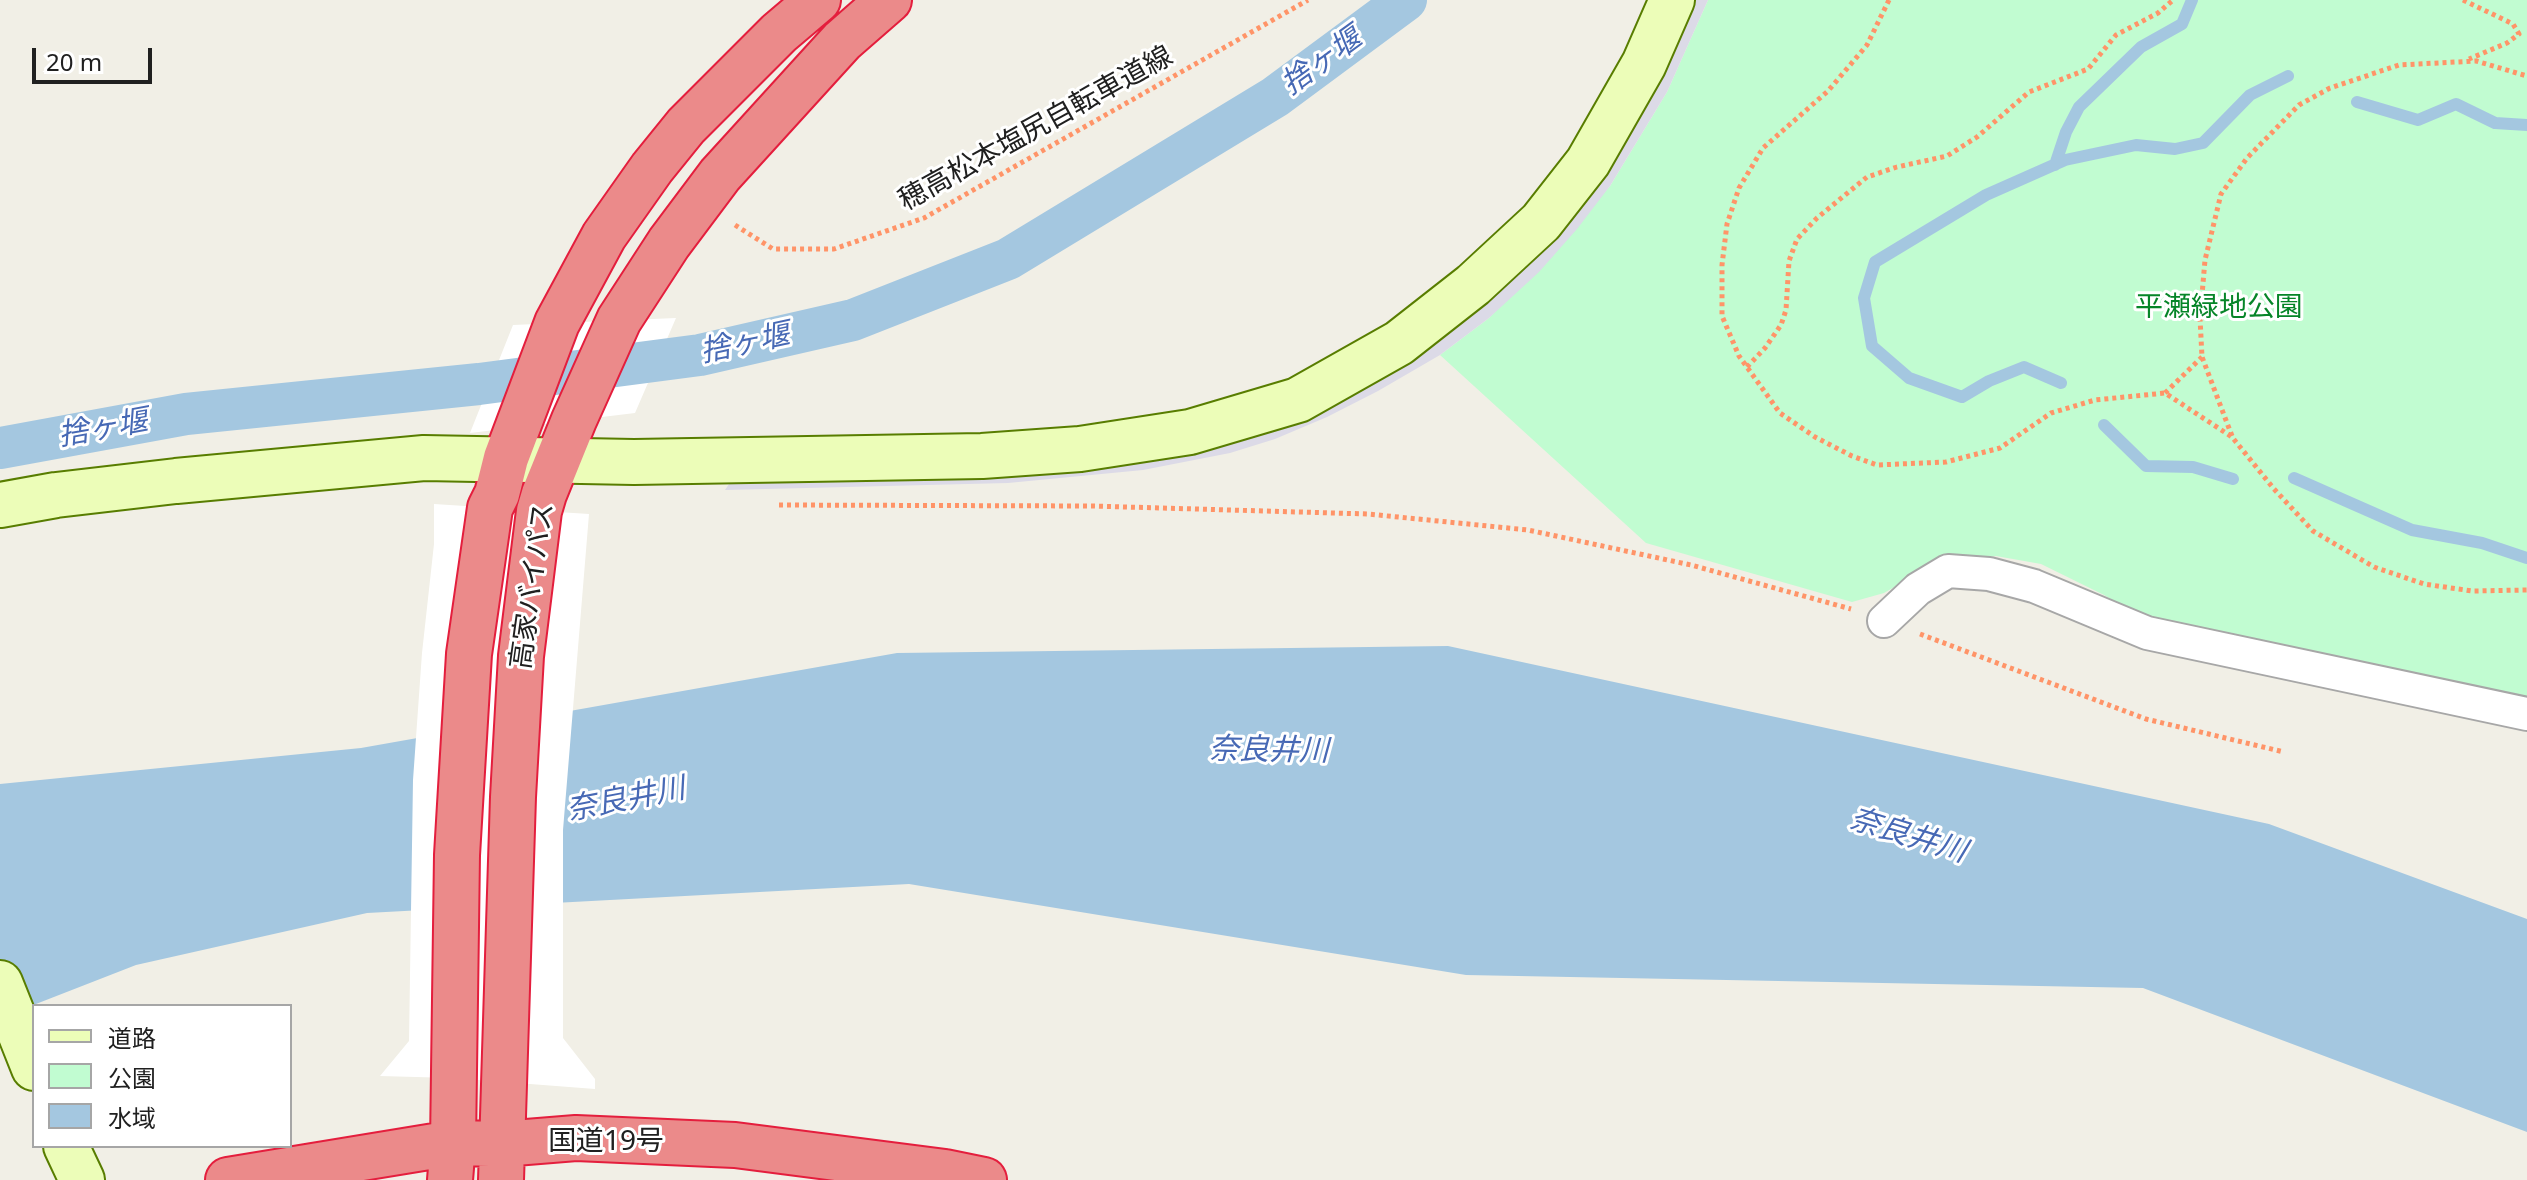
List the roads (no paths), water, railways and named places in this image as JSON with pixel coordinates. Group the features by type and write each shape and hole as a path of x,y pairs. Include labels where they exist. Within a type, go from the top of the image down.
{"highway":[{"name":"高家バイパス","path":"451,1161 462,747 469,654 490,508 557,323 604,236 686,126 779,33 818,0"},
{"name":"高家バイパス","path":"502,1162 513,797 521,656 539,511 557,460 619,320 669,243 720,175 842,41 889,0"},
{"name":"国道19号","path":"228,1180 451,1161 502,1162 576,1138 735,1145 945,1172 984,1180"}],"street":[{"path":"0,505 176,481 424,458 512,442 557,460 634,462 966,456 1080,449 1190,432 1298,400 1399,343 1473,285 1541,222 1588,162 1644,64 1672,0"},
{"path":"1884,621 1918,589 1948,571 1989,574 2034,586 2147,633 2527,714"},
{"path":"0,983 32,1063"},
{"path":"67,1148 82,1180"}],"water":[{"name":"奈良井川","path":"1448,646 2269,824 2527,919 2527,1132 2143,988 1466,975 909,884 367,913 136,965 0,1018 0,784 361,748 897,653"}],"waterway":[{"name":"捨ヶ堰","path":"0,448 186,414 479,384 700,355 853,320 1008,259 1275,97 1406,0"},
{"path":"2055,165 2066,132 2079,107 2141,47 2182,24 2192,0"},
{"path":"2061,383 2024,367 1989,381 1962,397 1909,378 1872,346 1864,298 1875,262 1986,195 2065,160 2136,145 2175,149 2203,143 2250,95 2288,76"},
{"path":"2357,102 2418,120 2456,104 2495,123 2527,125"},
{"path":"2104,425 2146,466 2193,467 2233,479"},
{"path":"2294,478 2412,530 2482,543 2527,558"}],"park label":[{"name":"平瀬緑地公園","path":"2219,308"}]}
